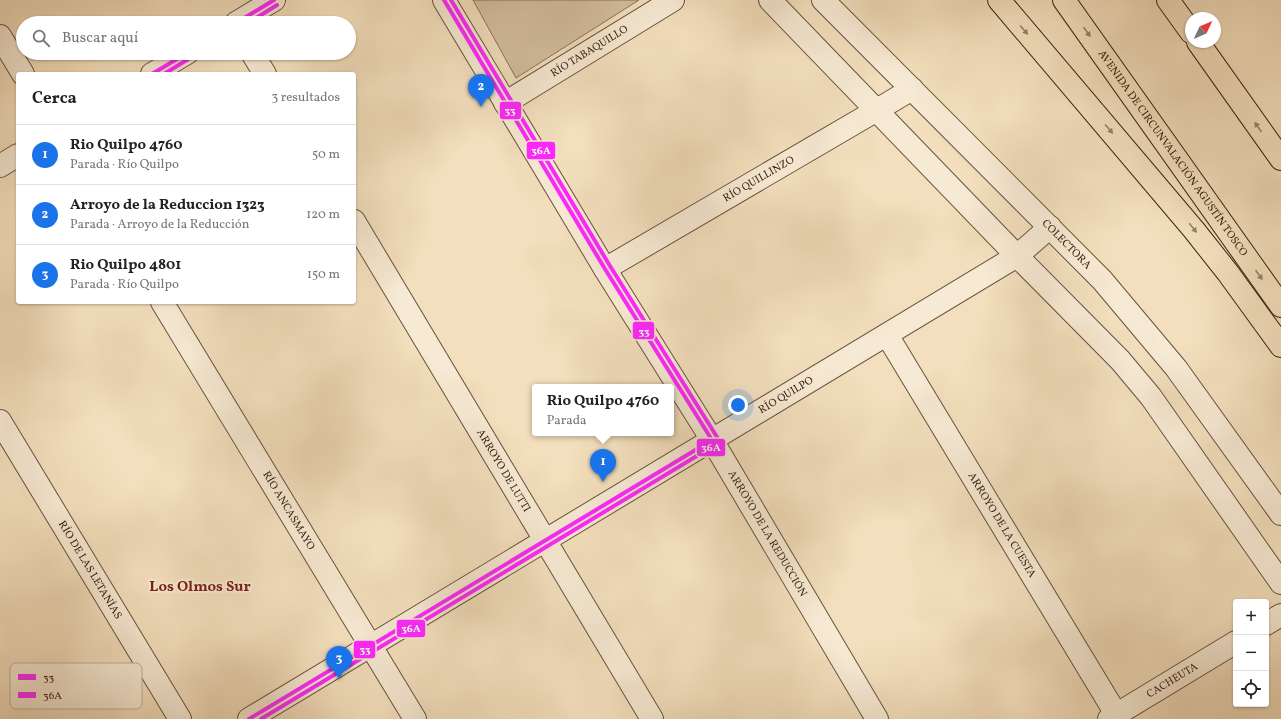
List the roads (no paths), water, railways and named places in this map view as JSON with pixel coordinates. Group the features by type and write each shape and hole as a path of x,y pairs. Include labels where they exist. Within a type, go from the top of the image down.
{"highway":[{"path":"999,0 1194,230 1228,273 1281,346"},
{"name":"AVENIDA DE CIRCUNVALACIÓN AGUSTÍN TOSCO","path":"1064,0 1281,306"},
{"path":"1168,0 1185,24"},
{"path":"1202,48 1281,159"}],"street":[{"path":"248,16 274,0"},
{"name":"ARROYO DE LA REDUCCIÓN","path":"444,0 605,269 712,440 877,719"},
{"name":"RÍO TABAQUILLO","path":"505,103 673,0"},
{"path":"770,0 1017,256 1120,360 1151,397 1281,583"},
{"name":"COLECTORA","path":"823,0 1102,280 1176,368 1281,514"},
{"path":"0,36 22,72"},
{"path":"155,72 175,60"},
{"path":"256,60 264,72"},
{"name":"RÍO QUILLINZO","path":"605,269 912,89"},
{"path":"0,166 16,156"},
{"name":"ARROYO DE LUTTI","path":"356,225 652,719"},
{"name":"RÍO QUILPO","path":"250,719 1017,256 1050,227"},
{"name":"RÍO ANCASMAYO","path":"163,304 415,719"},
{"name":"ARROYO DE LA CUESTA","path":"887,335 1112,717"},
{"name":"RÍO DE LAS LETANÍAS","path":"0,421 180,719"},
{"path":"1269,622 1281,615"},
{"name":"CACHEUTA","path":"1112,717 1233,644"}],"place":[{"name":"Arroyo de la Reduccion 1323","path":"481,107"},
{"name":"Rio Quilpo 4760","path":"603,482"},
{"name":"Rio Quilpo 4801","path":"339,679"}],"district":[{"name":"Los Olmos Sur","path":"200,587"}]}
